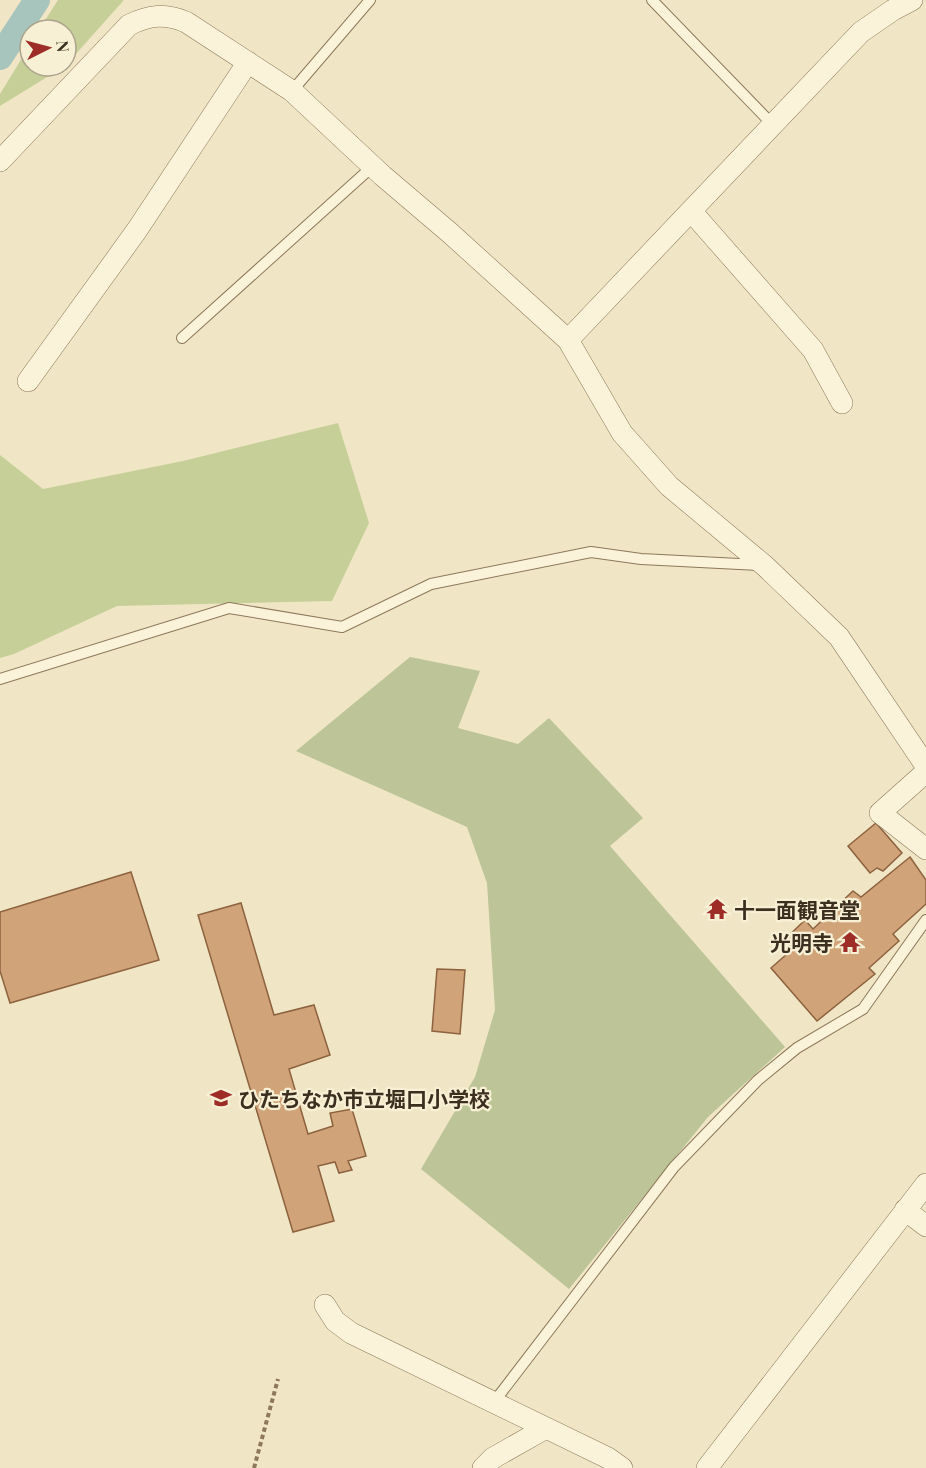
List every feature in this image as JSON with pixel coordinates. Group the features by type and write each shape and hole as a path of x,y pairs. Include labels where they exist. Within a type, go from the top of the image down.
{"street":[{"path":"567,340 861,32 889,5 912,0"},
{"path":"0,161 129,26 143,18 173,16 248,62 292,91 567,340 622,433 669,486 765,566 839,637 926,766"},
{"path":"28,381 137,230 248,62"},
{"path":"691,211 813,350 842,403"},
{"path":"926,772 880,813 926,849"},
{"path":"707,1468 926,1184"},
{"path":"906,1210 926,1226"},
{"path":"325,1305 335,1321 351,1333 608,1458 622,1468"},
{"path":"483,1468 493,1458 546,1428"}],"lane":[{"path":"292,91 369,0"},
{"path":"652,0 773,125"},
{"path":"182,338 373,166"},
{"path":"0,679 229,608 342,627 431,584 591,552 642,559 765,566"},
{"path":"494,1402 674,1167 758,1080 797,1048 863,1009 926,920"}],"path":[{"path":"254,1468 278,1379"}],"green space":[{"path":"58,0 124,0 78,52 78,18 47,18"},
{"path":"18,65 18,78 46,78 0,106 0,94"},
{"path":"338,423 369,523 332,601 117,606 14,654 0,658 0,455 43,489 183,461"},
{"path":"410,657 480,671 458,728 518,744 549,718 643,818 610,846 785,1047 708,1117 569,1289 421,1169 475,1077 495,1010 487,883 467,827 296,751"}],"building":[{"path":"876,823 902,853 883,871 877,868 870,873 848,846"},
{"path":"910,857 926,880 926,904 893,934 899,941 869,968 875,974 817,1021 771,968 788,953 780,944 805,920 813,929 853,891 861,897"},
{"path":"131,872 159,960 10,1003 0,971 0,912"},
{"path":"241,903 274,1015 314,1005 330,1055 289,1069 308,1134 333,1126 330,1113 352,1109 366,1156 348,1161 352,1170 339,1173 335,1162 318,1166 334,1221 293,1232 198,915"},
{"path":"437,969 465,970 460,1034 432,1031"}],"waterway":[{"path":"0,57 37,0"}],"place":[{"name":"十一面観音堂","path":"717,909"},
{"name":"光明寺","path":"850,942"},
{"name":"ひたちなか市立堀口小学校","path":"221,1098"}]}
